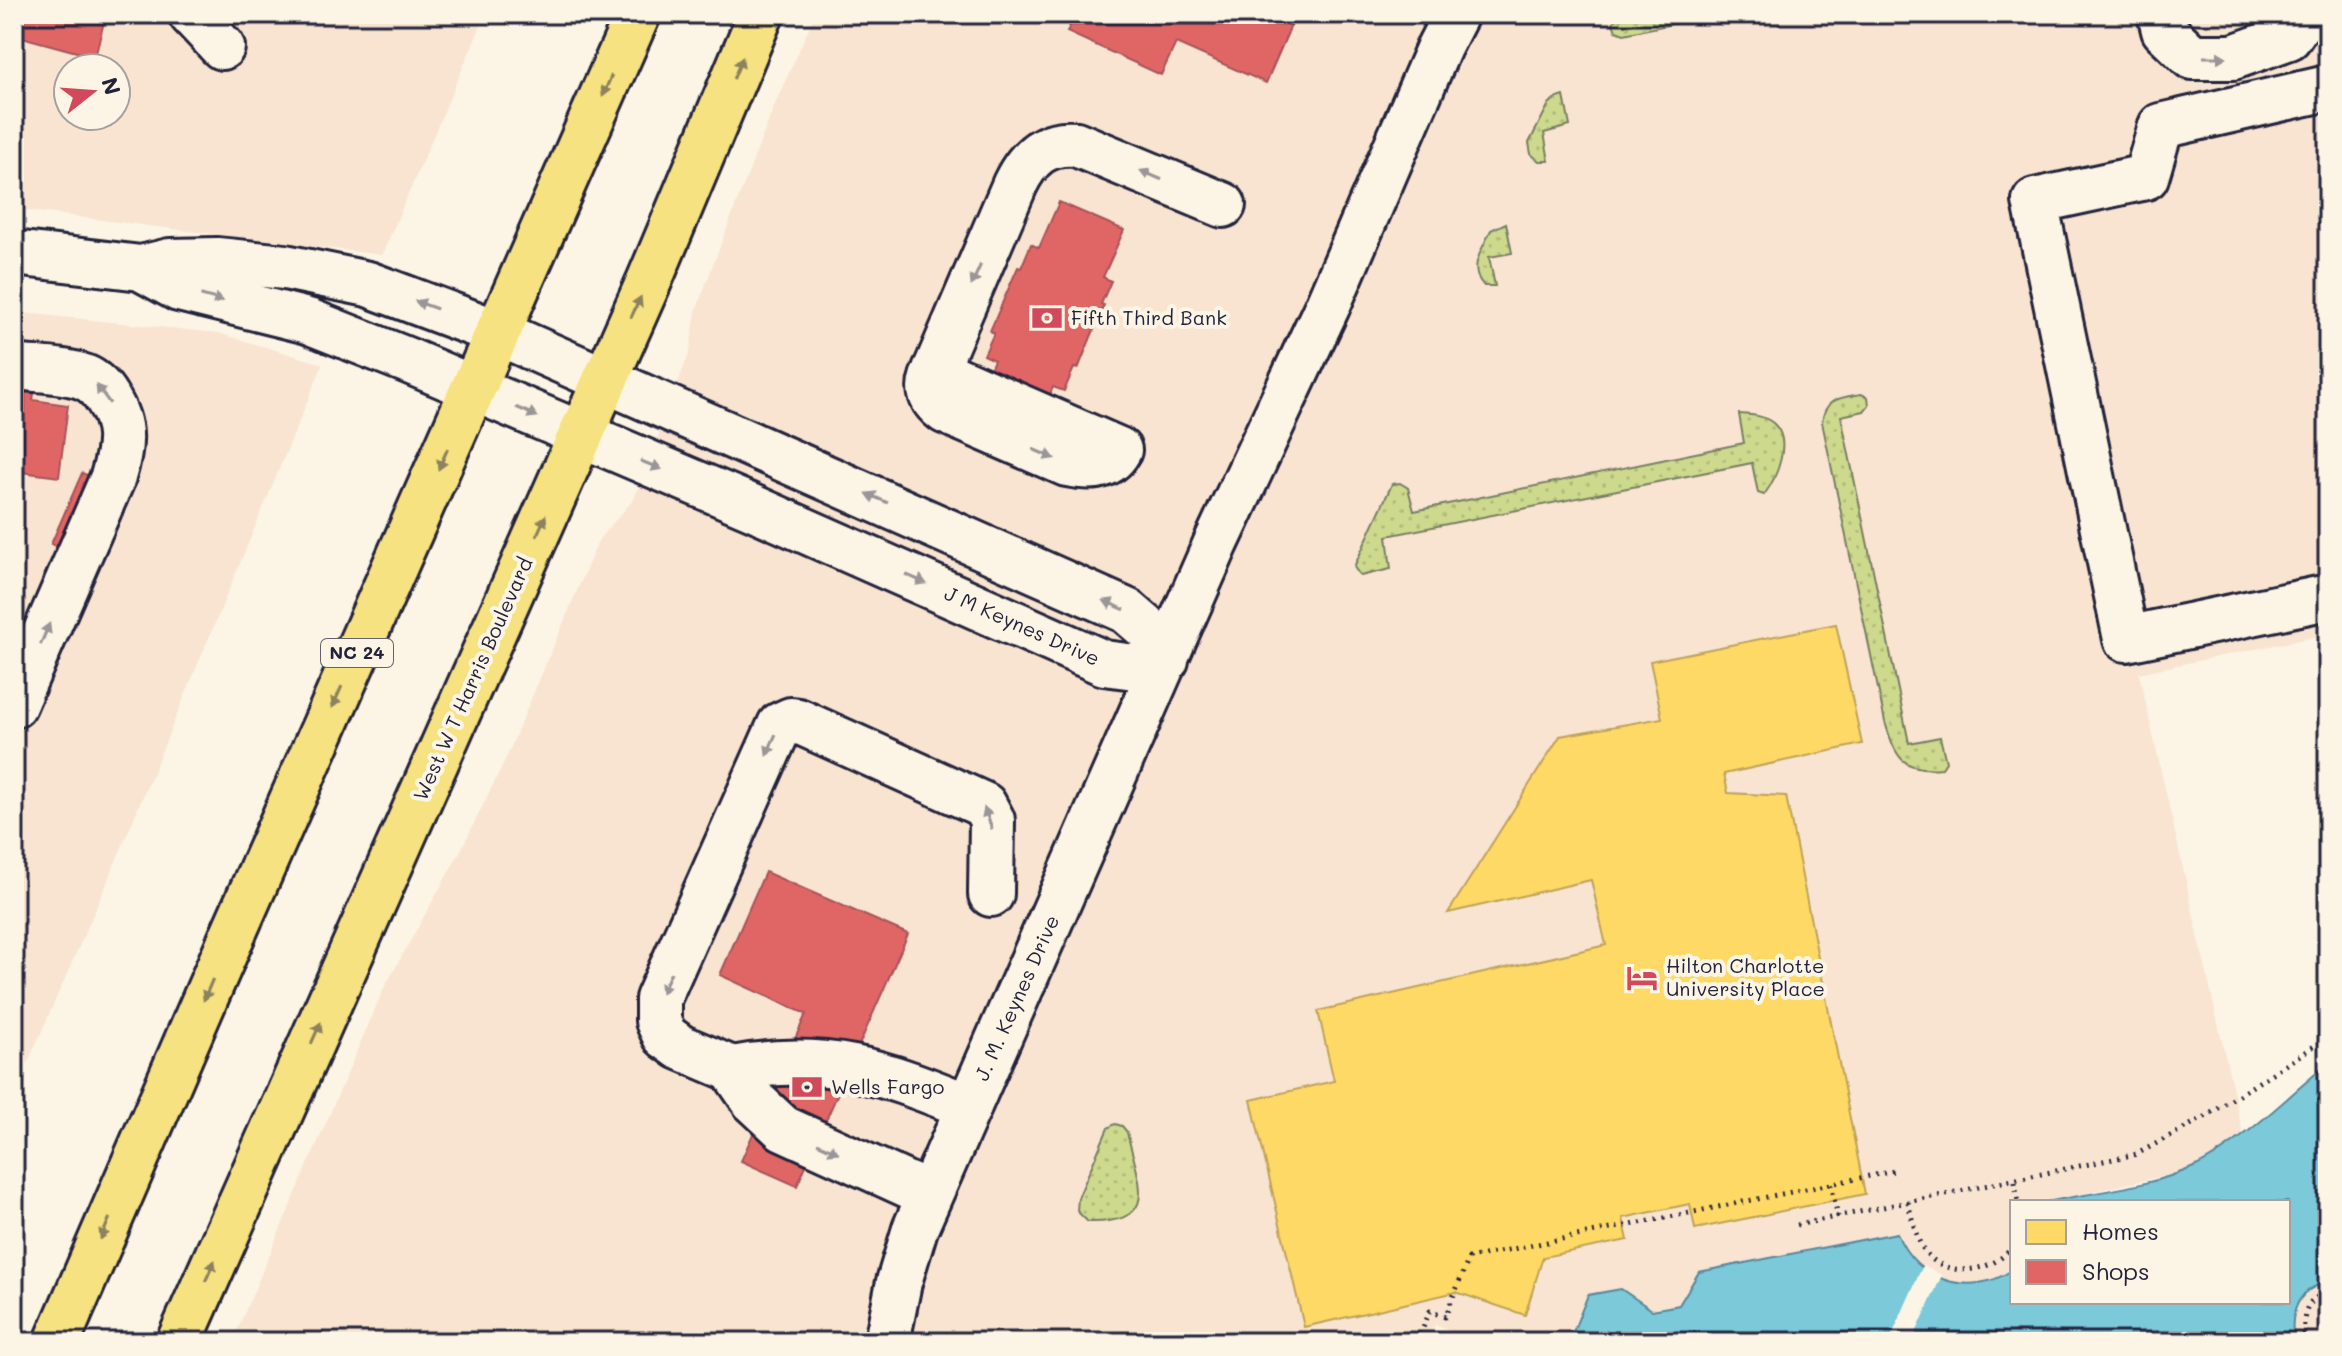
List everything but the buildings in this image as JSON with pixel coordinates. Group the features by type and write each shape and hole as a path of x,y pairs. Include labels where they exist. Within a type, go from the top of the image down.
{"main road":[{"name":"NC 24","path":"57,1342 251,891 638,14"},
{"name":"West W T Harris Boulevard","path":"179,1342 650,279 761,14"}],"street":[{"path":"191,14 222,47"},
{"name":"J. M. Keynes Drive","path":"887,1342 906,1255 930,1195 1216,543 1327,307 1456,14"},
{"path":"2160,14 2164,30 2192,57 2233,57 2289,37 2305,14"},
{"path":"2328,88 2161,126 2146,177 2035,201 2126,639 2328,597"},
{"path":"1119,450 1104,465 1076,466 945,411 934,402 930,391 935,370 1020,173 1032,157 1045,148 1068,143 1087,147 1223,205"},
{"path":"14,253 141,268 170,261 217,260 337,276 368,284 499,333 604,378 1127,611 1149,630 1166,660"},
{"name":"J M Keynes Drive","path":"141,268 179,289 308,321 475,388 1104,663 1135,667 1166,660"},
{"path":"14,367 69,373 95,382 117,415 121,442 113,477 14,705"},
{"path":"930,1195 783,1128 754,1101 732,1069 671,1042 661,1030 656,1009 780,725 784,722 798,721 984,805 992,820 991,894"},
{"path":"732,1069 778,1061 832,1063 875,1071 969,1107"}],"path":[{"path":"1797,1225 2121,1159 2152,1148 2328,1037"},
{"path":"1417,1342 1430,1311 1445,1317 1469,1258 1894,1171"},
{"path":"2015,1182 2018,1200"},
{"path":"1831,1184 1838,1217"},
{"path":"1908,1202 1919,1240 1936,1262 1955,1268 1980,1269 2002,1258 2010,1249"},
{"path":"2305,1342 2304,1314 2314,1299 2328,1292"}],"shaded area":[{"path":"14,14 486,14 382,255 14,209"},
{"path":"815,14 2328,14 2328,634 2139,673 2243,1134 2217,1154 2177,1173 2055,1200 2010,1200 2010,1271 1985,1284 1960,1284 1921,1269 1897,1233 1699,1272 1679,1305 1652,1310 1621,1289 1588,1295 1569,1342 1474,1342 1435,1325 1428,1342 232,1342 383,990 460,852 506,758 599,539 634,499 690,351 696,311 775,104"},
{"path":"14,312 218,333 323,364 104,890 14,1094"},
{"path":"2328,1282 2328,1342 2294,1342 2291,1319 2295,1306 2310,1288"}],"green space":[{"path":"1619,14 1680,14 1682,22 1624,34 1616,31 1613,23"},
{"path":"1564,96 1570,126 1544,133 1549,161 1539,161 1531,154 1529,143 1549,104"},
{"path":"1506,223 1512,253 1489,257 1495,286 1484,286 1477,272 1478,259 1491,230"},
{"path":"1861,394 1868,397 1869,405 1864,411 1841,416 1909,743 1940,737 1946,762 1942,768 1909,765 1897,753 1885,722 1822,422 1826,408 1834,400"},
{"path":"1739,414 1767,419 1780,432 1780,460 1764,495 1758,493 1752,463 1387,536 1391,569 1360,576 1354,567 1392,484 1400,483 1408,488 1414,511 1744,443"},
{"path":"1115,1124 1127,1132 1140,1196 1136,1208 1127,1216 1112,1221 1088,1222 1077,1211 1078,1198 1108,1128"}],"water":[{"path":"2328,1063 2328,1282 2317,1285 2302,1296 2294,1312 2294,1342 1569,1342 1588,1295 1621,1289 1652,1310 1679,1305 1699,1272 1897,1233 1917,1263 1946,1280 1979,1283 2010,1271 2010,1304 2290,1304 2290,1200 2057,1200 2141,1184 2178,1173 2212,1157 2247,1133"}],"pier":[{"path":"1923,1265 1942,1275 1912,1342 1889,1342"}],"place":[{"name":"Fifth Third Bank","path":"1047,318"},
{"name":"Hilton Charlotte University Place","path":"1642,978"},
{"name":"Wells Fargo","path":"807,1087"}]}
